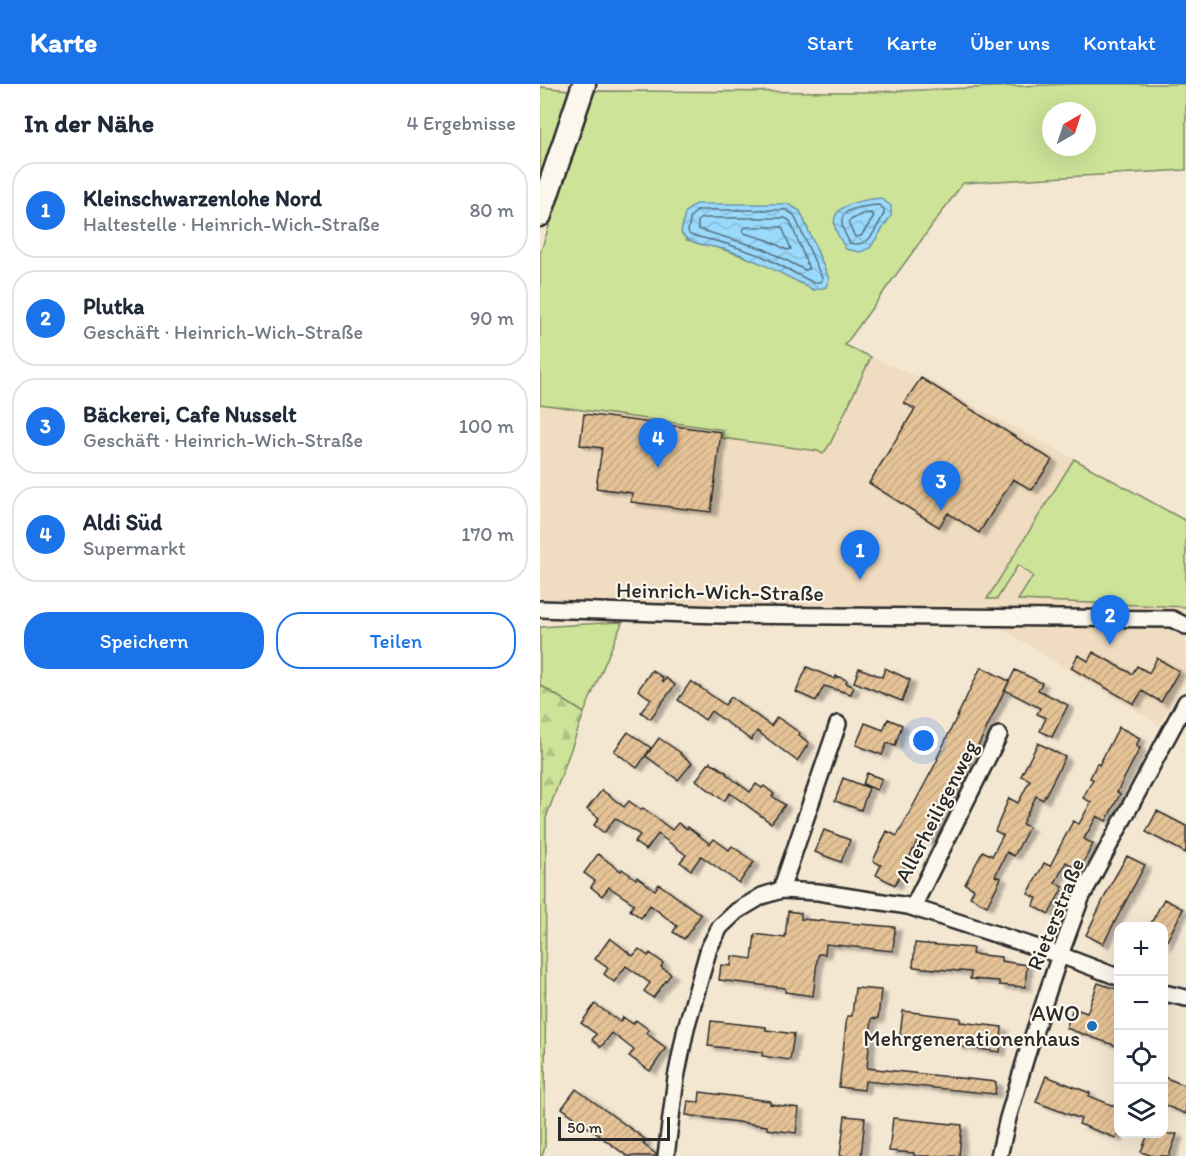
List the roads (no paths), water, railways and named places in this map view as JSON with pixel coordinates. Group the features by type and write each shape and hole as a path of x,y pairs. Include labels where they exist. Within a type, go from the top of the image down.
{"main road":[{"path":"540,215 584,84"}],"street":[{"name":"Heinrich-Wich-Straße","path":"540,609 720,615 1173,619 1186,626"},
{"name":"Rieterstraße","path":"999,1156 1008,1118 1059,955 1081,898 1186,702"},
{"path":"781,890 838,724"},
{"name":"Allerheiligenweg","path":"913,907 999,735"},
{"name":"Allerheiligenweg","path":"666,1156 676,1078 689,1014 709,948 720,927 737,912 762,896 781,890 818,892 913,907 1116,976"},
{"path":"1168,994 1186,998"}],"water":[{"path":"881,198 891,206 891,216 870,248 860,252 846,249 835,227 837,213 850,204"},
{"path":"695,204 788,204 800,211 829,279 826,287 814,290 747,258 685,237 681,233 685,213"}],"place":[{"name":"Aldi Süd","path":"658,468"},
{"name":"Bäckerei, Cafe Nusselt","path":"941,511"},
{"name":"Kleinschwarzenlohe Nord","path":"860,580"},
{"name":"Plutka","path":"1110,645"},
{"name":"AWO Mehrgenerationenhaus","path":"1092,1026"}]}
